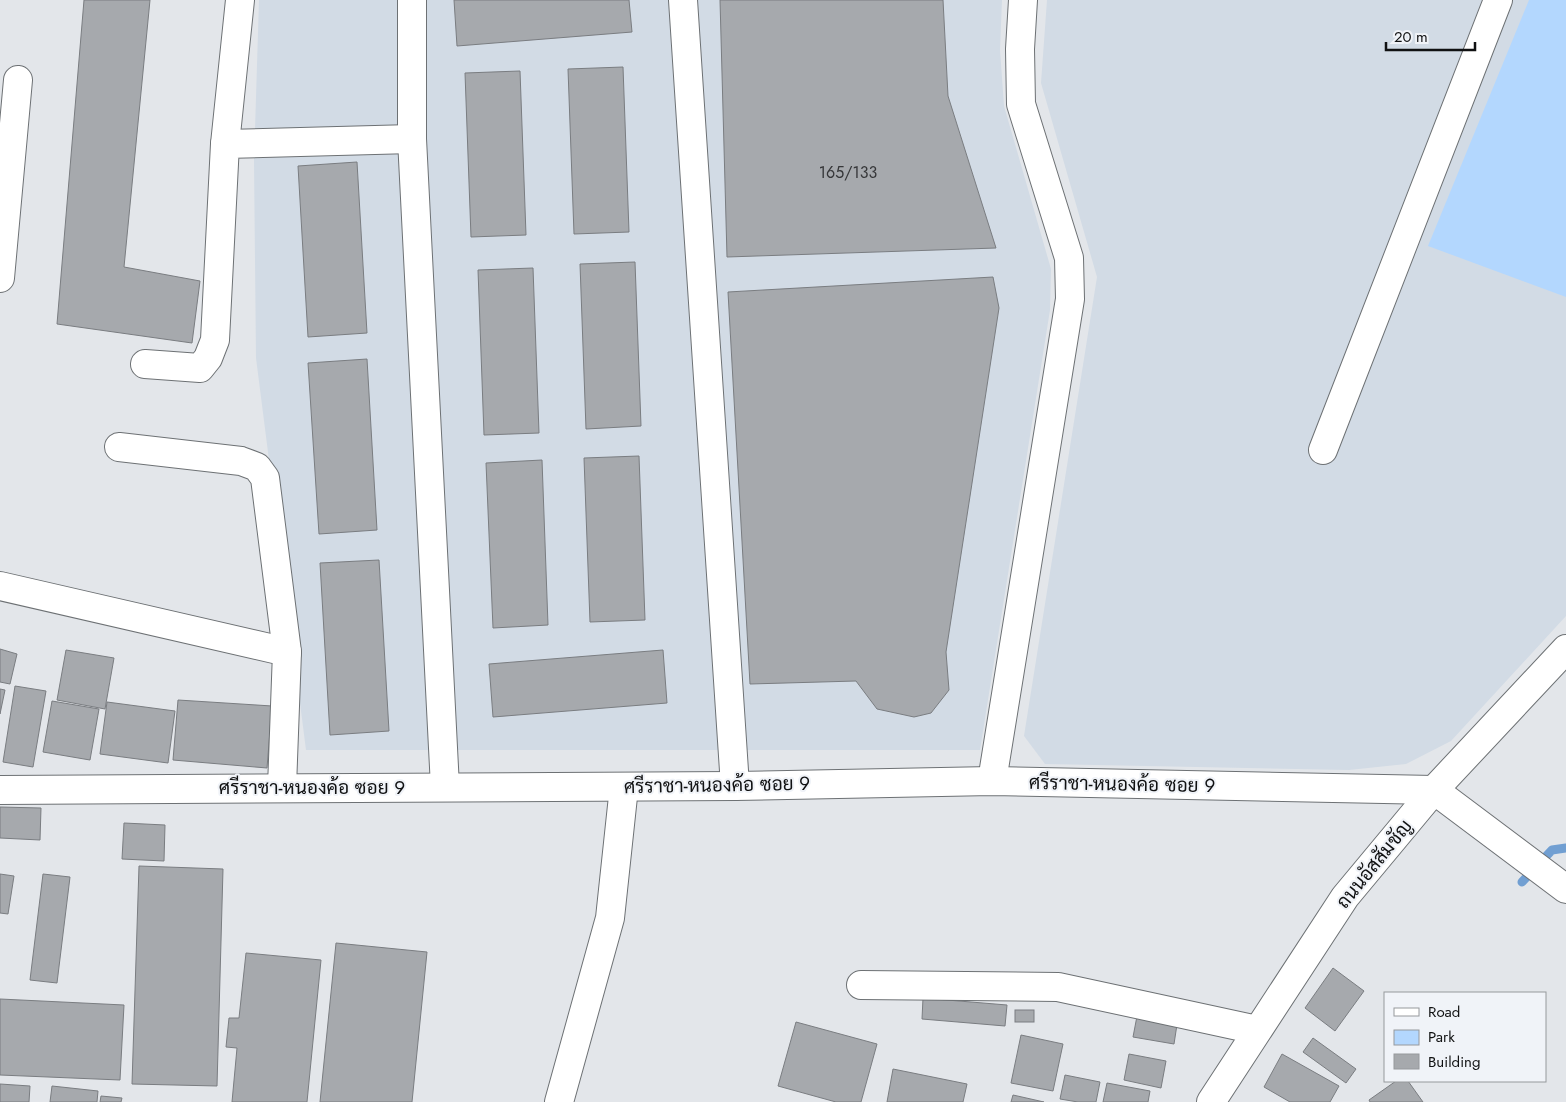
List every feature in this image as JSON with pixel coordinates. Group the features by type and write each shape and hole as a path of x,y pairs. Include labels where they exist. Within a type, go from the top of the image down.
{"street":[{"path":"146,364 200,368 208,358 215,340 225,144 240,0"},
{"path":"412,0 412,139 445,787"},
{"path":"683,0 735,786"},
{"path":"992,781 1070,299 1069,258 1021,104 1020,49 1022,0"},
{"path":"1323,450 1498,0"},
{"path":"0,278 18,80"},
{"path":"225,144 412,139"},
{"path":"119,448 241,461 249,463 262,472 265,478 286,652 282,787"},
{"path":"0,586 286,652"},
{"name":"ถนนอัสสัมชัญ","path":"1211,1102 1345,897 1434,790 1566,649"},
{"name":"ศรีราชา-หนองค้อ ซอย 9","path":"0,790 735,786 992,781 1434,790"},
{"path":"559,1102 610,918 624,787"},
{"path":"1434,790 1559,884"},
{"path":"861,984 1058,987 1257,1030"}],"shaded area":[{"path":"259,0 1002,0 1000,50 1004,106 1051,269 1050,310 980,750 306,750 256,358 254,162"},
{"path":"1047,0 1566,0 1566,616 1451,741 1406,764 1349,770 1045,764 1024,736 1097,277 1041,83"}],"green space":[{"path":"1529,0 1566,0 1566,297 1428,246"}],"building":[{"path":"84,0 150,0 124,267 200,281 192,343 57,324"},
{"path":"454,0 629,0 632,32 457,46"},
{"path":"720,0 943,0 948,96 996,248 727,257"},
{"path":"623,67 629,232 574,234 568,69"},
{"path":"520,71 526,235 471,237 465,73"},
{"path":"357,162 367,333 308,337 298,166"},
{"path":"635,262 641,426 586,429 580,264"},
{"path":"533,268 539,433 484,435 478,270"},
{"path":"993,277 999,308 946,652 949,690 931,713 914,717 877,709 856,681 750,684 728,292"},
{"path":"367,359 377,530 319,534 308,363"},
{"path":"639,456 645,620 590,622 584,458"},
{"path":"542,460 548,625 493,628 486,463"},
{"path":"379,560 389,731 330,735 320,563"},
{"path":"0,649 17,654 10,684 0,682"},
{"path":"66,650 114,658 105,709 57,700"},
{"path":"663,650 667,703 493,717 489,664"},
{"path":"15,686 46,691 33,767 3,762"},
{"path":"0,689 5,690 0,714"},
{"path":"178,700 272,706 267,768 173,760"},
{"path":"52,701 99,709 90,760 43,752"},
{"path":"107,702 175,711 168,763 100,754"},
{"path":"0,807 41,808 40,840 0,838"},
{"path":"124,823 165,825 164,861 122,859"},
{"path":"139,866 223,869 217,1086 132,1084"},
{"path":"0,874 14,876 8,914 0,913"},
{"path":"43,874 70,877 57,983 30,980"},
{"path":"336,943 427,952 412,1102 320,1102"},
{"path":"246,953 321,960 307,1102 232,1102 237,1048 226,1047 229,1018 239,1018"},
{"path":"1333,968 1364,991 1335,1031 1305,1008"},
{"path":"923,998 1007,1005 1005,1026 922,1019"},
{"path":"0,999 124,1005 120,1080 0,1075"},
{"path":"1015,1010 1034,1010 1034,1022 1015,1022"},
{"path":"1138,1011 1178,1018 1174,1044 1133,1037"},
{"path":"796,1022 877,1044 861,1102 836,1102 778,1086"},
{"path":"1021,1035 1063,1044 1053,1091 1011,1083"},
{"path":"1313,1038 1356,1069 1346,1083 1303,1052"},
{"path":"1129,1054 1166,1061 1161,1088 1124,1080"},
{"path":"1282,1054 1339,1086 1330,1102 1290,1102 1264,1087"},
{"path":"893,1069 967,1084 963,1102 887,1102"},
{"path":"1065,1075 1100,1082 1096,1102 1060,1099"},
{"path":"1395,1082 1409,1082 1423,1102 1370,1102 1369,1100"},
{"path":"1107,1083 1150,1091 1148,1102 1103,1102"},
{"path":"0,1084 30,1086 29,1102 0,1102"},
{"path":"52,1086 98,1091 97,1102 50,1102"},
{"path":"1013,1095 1044,1102 1011,1102"},
{"path":"101,1096 122,1098 121,1102 100,1102"}],"waterway":[{"path":"1522,882 1552,850 1566,848"}]}
